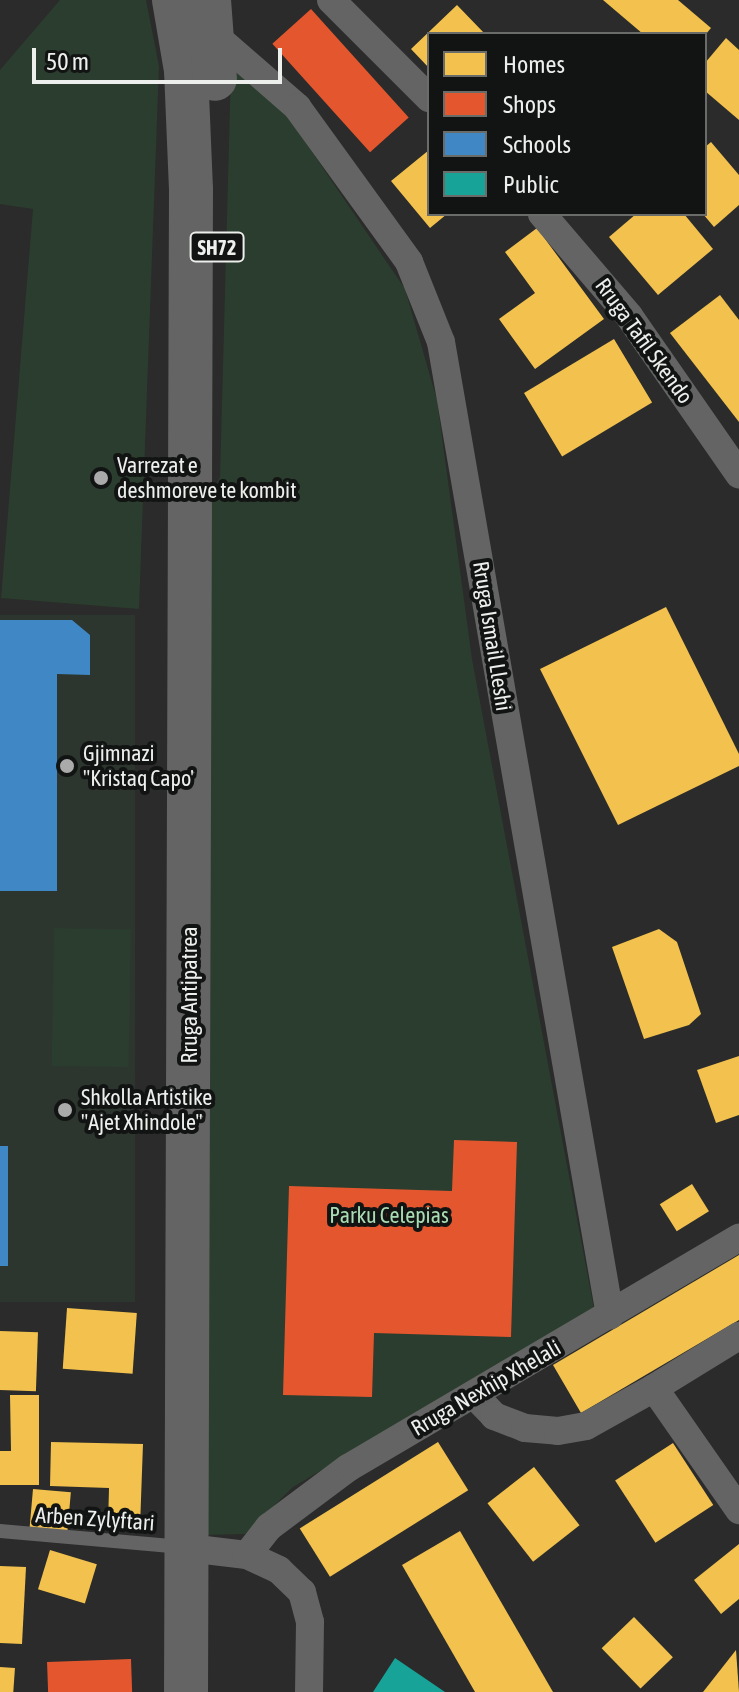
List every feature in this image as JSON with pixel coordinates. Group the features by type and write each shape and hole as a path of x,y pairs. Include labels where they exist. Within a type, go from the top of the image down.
{"main road":[{"name":"Rruga Antipatrea","path":"174,0 186,70 191,190 186,1692"},
{"name":"Rruga Antipatrea","path":"192,491 213,417 218,212 210,17"}],"street":[{"path":"331,0 427,96"},
{"name":"Rruga Ismail Lleshi","path":"210,17 297,107 409,262 441,342 610,1315"},
{"name":"Rruga Tafil Skendo","path":"544,216 629,316 739,474"},
{"name":"Rruga Nexhip Xhelali","path":"247,1555 301,1500 739,1238"},
{"path":"475,1396 494,1416 525,1428 558,1431 586,1426 739,1336"},
{"path":"654,1388 739,1510"},
{"path":"188,1548 247,1555 279,1570 302,1592 310,1622 309,1692"}],"lane":[{"name":"Arben Zylyftari","path":"0,1531 188,1548"}],"shaded area":[{"path":"0,615 135,615 135,1302 0,1302"}],"green space":[{"path":"60,0 146,0 159,66 139,609 1,598 33,209 0,204 0,70"},
{"name":"Parku Celepias","path":"231,68 287,115 405,289 437,400 472,659 594,1309 293,1487 245,1534 204,1535 205,507 220,477"},
{"path":"54,928 131,929 129,1067 52,1066"}],"building: Homes":[{"path":"603,0 678,0 711,28 707,33 641,32"},
{"path":"457,5 483,32 429,32"},
{"path":"427,34 427,66 411,49"},
{"path":"726,38 739,50 739,120 707,93 707,61"},
{"path":"711,142 739,175 739,205 714,227 705,216 707,145"},
{"path":"427,152 427,216 445,216 430,228 391,181"},
{"path":"634,216 686,216 713,249 658,295 609,237"},
{"path":"537,228 604,319 535,369 499,319 535,293 505,252"},
{"path":"720,295 739,320 739,422 670,333"},
{"path":"614,339 652,402 562,457 524,393"},
{"path":"666,607 739,754 739,766 618,825 540,669"},
{"path":"659,929 677,942 701,1014 689,1025 644,1039 612,947"},
{"path":"739,1056 739,1115 716,1123 697,1070"},
{"path":"692,1184 709,1211 677,1231 660,1204"},
{"path":"739,1255 739,1320 581,1413 553,1365"},
{"path":"67,1308 137,1313 133,1374 63,1369"},
{"path":"0,1331 38,1332 36,1391 0,1390"},
{"path":"10,1395 39,1395 39,1485 0,1485 0,1451 11,1451"},
{"path":"51,1442 143,1444 140,1527 108,1526 109,1488 50,1486"},
{"path":"438,1442 468,1490 330,1577 300,1528"},
{"path":"673,1443 713,1505 655,1543 615,1481"},
{"path":"534,1467 580,1525 533,1562 488,1503"},
{"path":"33,1489 71,1492 67,1533 29,1530"},
{"path":"460,1531 553,1692 475,1692 402,1565"},
{"path":"739,1544 739,1599 721,1614 694,1580"},
{"path":"50,1550 97,1564 85,1604 38,1589"},
{"path":"0,1566 26,1567 22,1644 0,1643"},
{"path":"634,1617 673,1657 641,1689 602,1648"},
{"path":"736,1650 739,1692 703,1692"},
{"path":"0,1667 15,1668 13,1692 0,1692"}],"building: Shops":[{"path":"311,9 409,117 370,152 272,44"},
{"path":"454,1140 517,1142 511,1337 374,1333 372,1397 283,1395 289,1186 452,1191"},
{"path":"131,1659 132,1692 48,1692 47,1662"}],"building: Schools":[{"path":"0,620 72,620 90,635 90,675 57,674 57,891 0,891"},
{"path":"0,1146 8,1146 8,1266 0,1266"}],"building: Public":[{"path":"395,1658 445,1692 373,1692"}],"place":[{"name":"Varrezat e deshmoreve te kombit","path":"101,478"},
{"name":"Gjimnazi ''Kristaq Capo'","path":"67,766"},
{"name":"Shkolla Artistike ''Ajet Xhindole''","path":"65,1110"}]}
